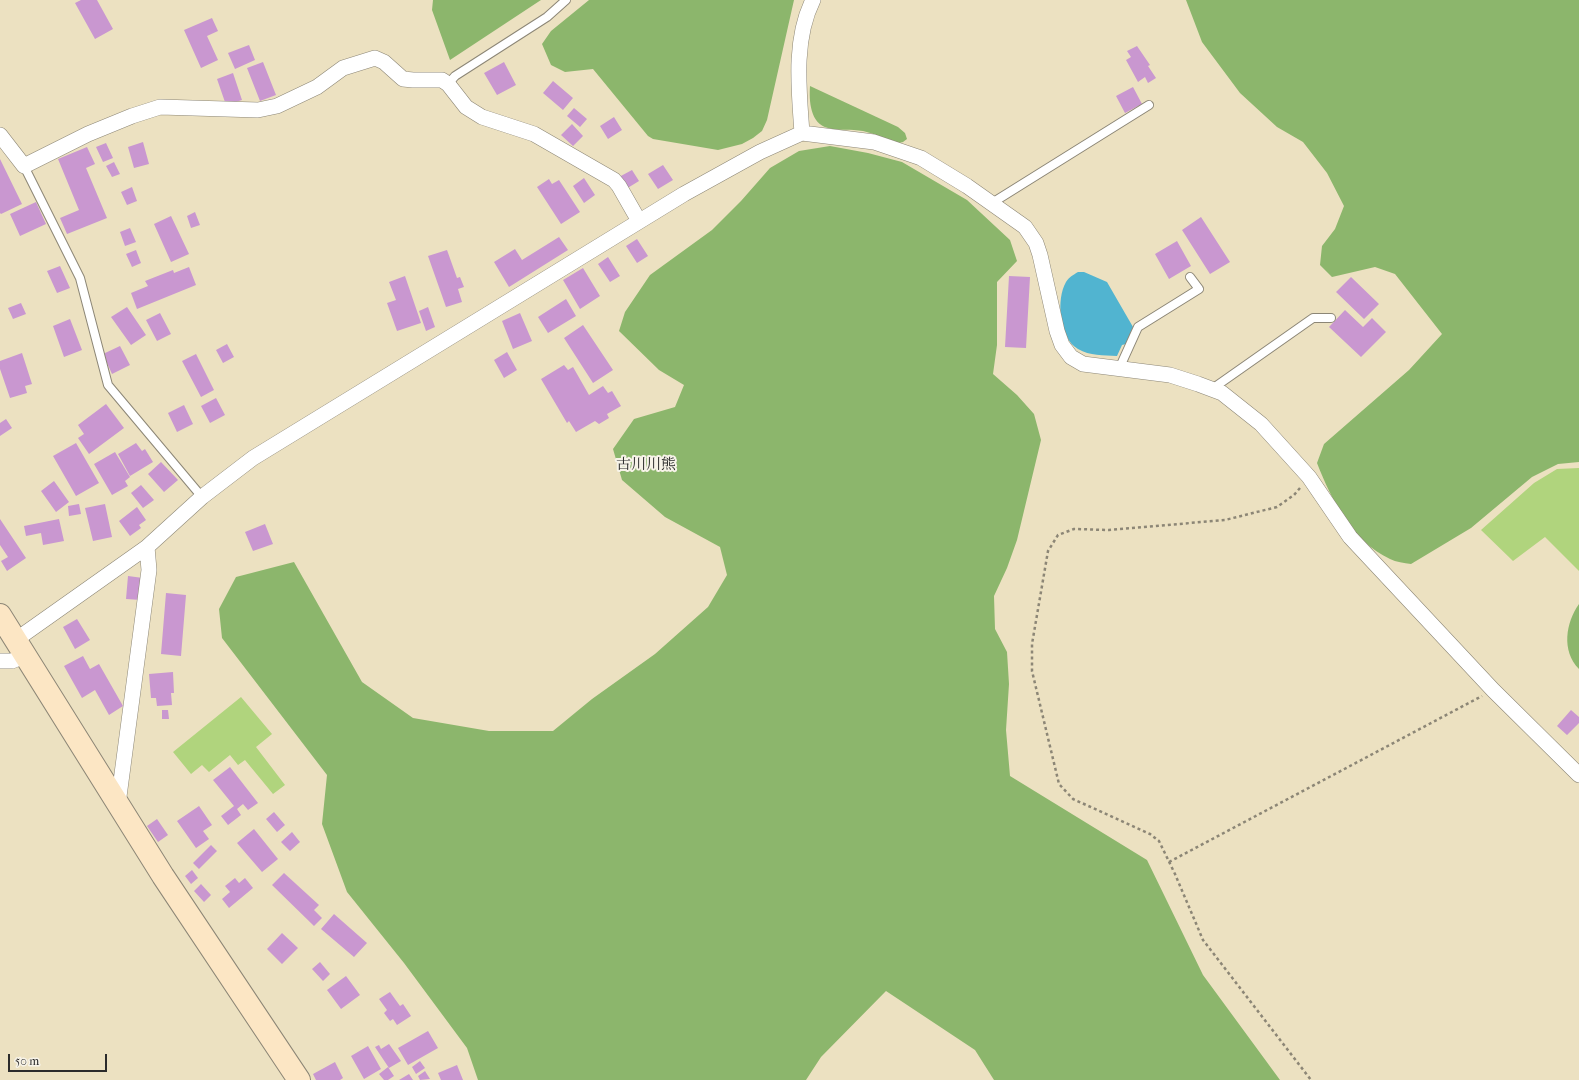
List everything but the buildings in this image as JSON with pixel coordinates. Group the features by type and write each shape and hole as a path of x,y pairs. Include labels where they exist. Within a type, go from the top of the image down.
{"street":[{"path":"802,133 800,50 806,20 813,0"},
{"path":"0,135 24,166 88,134 132,116 160,107 258,110 276,106 317,87 343,68 375,58 384,62 403,79 442,80 448,84 466,107 482,117 534,134 614,180 639,221"},
{"path":"0,661 12,661 22,647 147,547 202,497 253,458 684,194 753,156 802,133 874,142 913,155 967,186 1025,227 1036,243 1057,331 1062,345 1071,357 1083,364 1170,375 1212,389 1222,394 1261,424 1310,477 1350,537 1493,690 1579,775"},
{"path":"118,804 149,570 147,547"},
{"path":"0,615 22,647 163,876 299,1080"}],"lane":[{"path":"448,84 455,76 547,17 566,0"},
{"path":"992,203 1149,105"},
{"path":"24,166 80,278 108,385 202,497"},
{"path":"1119,369 1138,327 1198,289 1190,277"},
{"path":"1212,389 1313,318 1331,318"}],"path":[{"path":"1310,477 1294,495 1277,507 1225,520 1109,530 1074,529 1058,535 1048,551 1032,644 1032,671 1059,784 1073,799 1150,834 1159,841 1203,940 1310,1080"},
{"path":"1169,862 1493,690"}],"green space":[{"path":"433,0 541,0 450,60 432,10"},
{"path":"589,0 794,0 767,120 762,131 742,144 718,150 653,139 648,136 593,69 565,72 551,65 542,44 551,31"},
{"path":"1186,0 1579,0 1579,462 1558,464 1532,477 1471,528 1411,564 1392,560 1365,542 1354,531 1329,492 1317,463 1324,444 1409,370 1442,334 1395,274 1375,267 1332,277 1320,265 1322,246 1335,229 1344,206 1327,173 1303,142 1277,127 1240,93 1202,42"},
{"path":"810,86 898,127 905,133 907,139 899,143 863,131 832,129 822,126 817,122 812,111"},
{"path":"830,146 868,153 902,162 967,200 1010,240 1017,261 997,282 997,345 993,374 1017,395 1034,414 1041,440 1017,540 1007,568 994,596 995,629 1007,652 1009,684 1006,730 1010,776 1147,860 1203,975 1280,1080 994,1080 975,1050 886,991 821,1057 806,1080 478,1080 467,1048 404,963 347,892 322,824 327,775 222,638 219,609 236,577 294,562 362,682 413,718 489,731 553,731 592,699 655,654 708,607 727,575 720,547 665,517 622,480 613,449 634,419 675,407 684,385 659,370 619,331 625,312 650,275 712,230 741,201 770,168 799,151"},
{"path":"1579,468 1579,571 1545,537 1513,561 1481,530 1534,483 1557,469"},
{"path":"1579,604 1579,669 1573,662 1570,654 1567,636 1571,619"},
{"path":"241,697 272,734 256,747 285,785 273,794 245,760 238,765 230,755 209,772 202,765 191,774 173,752"}],"water":[{"path":"1078,272 1084,272 1107,282 1133,327 1126,344 1122,345 1117,356 1087,353 1078,349 1072,344 1067,336 1061,318 1061,298 1066,282 1070,277"}],"district":[{"name":"古川川熊","path":"646,465"}]}
